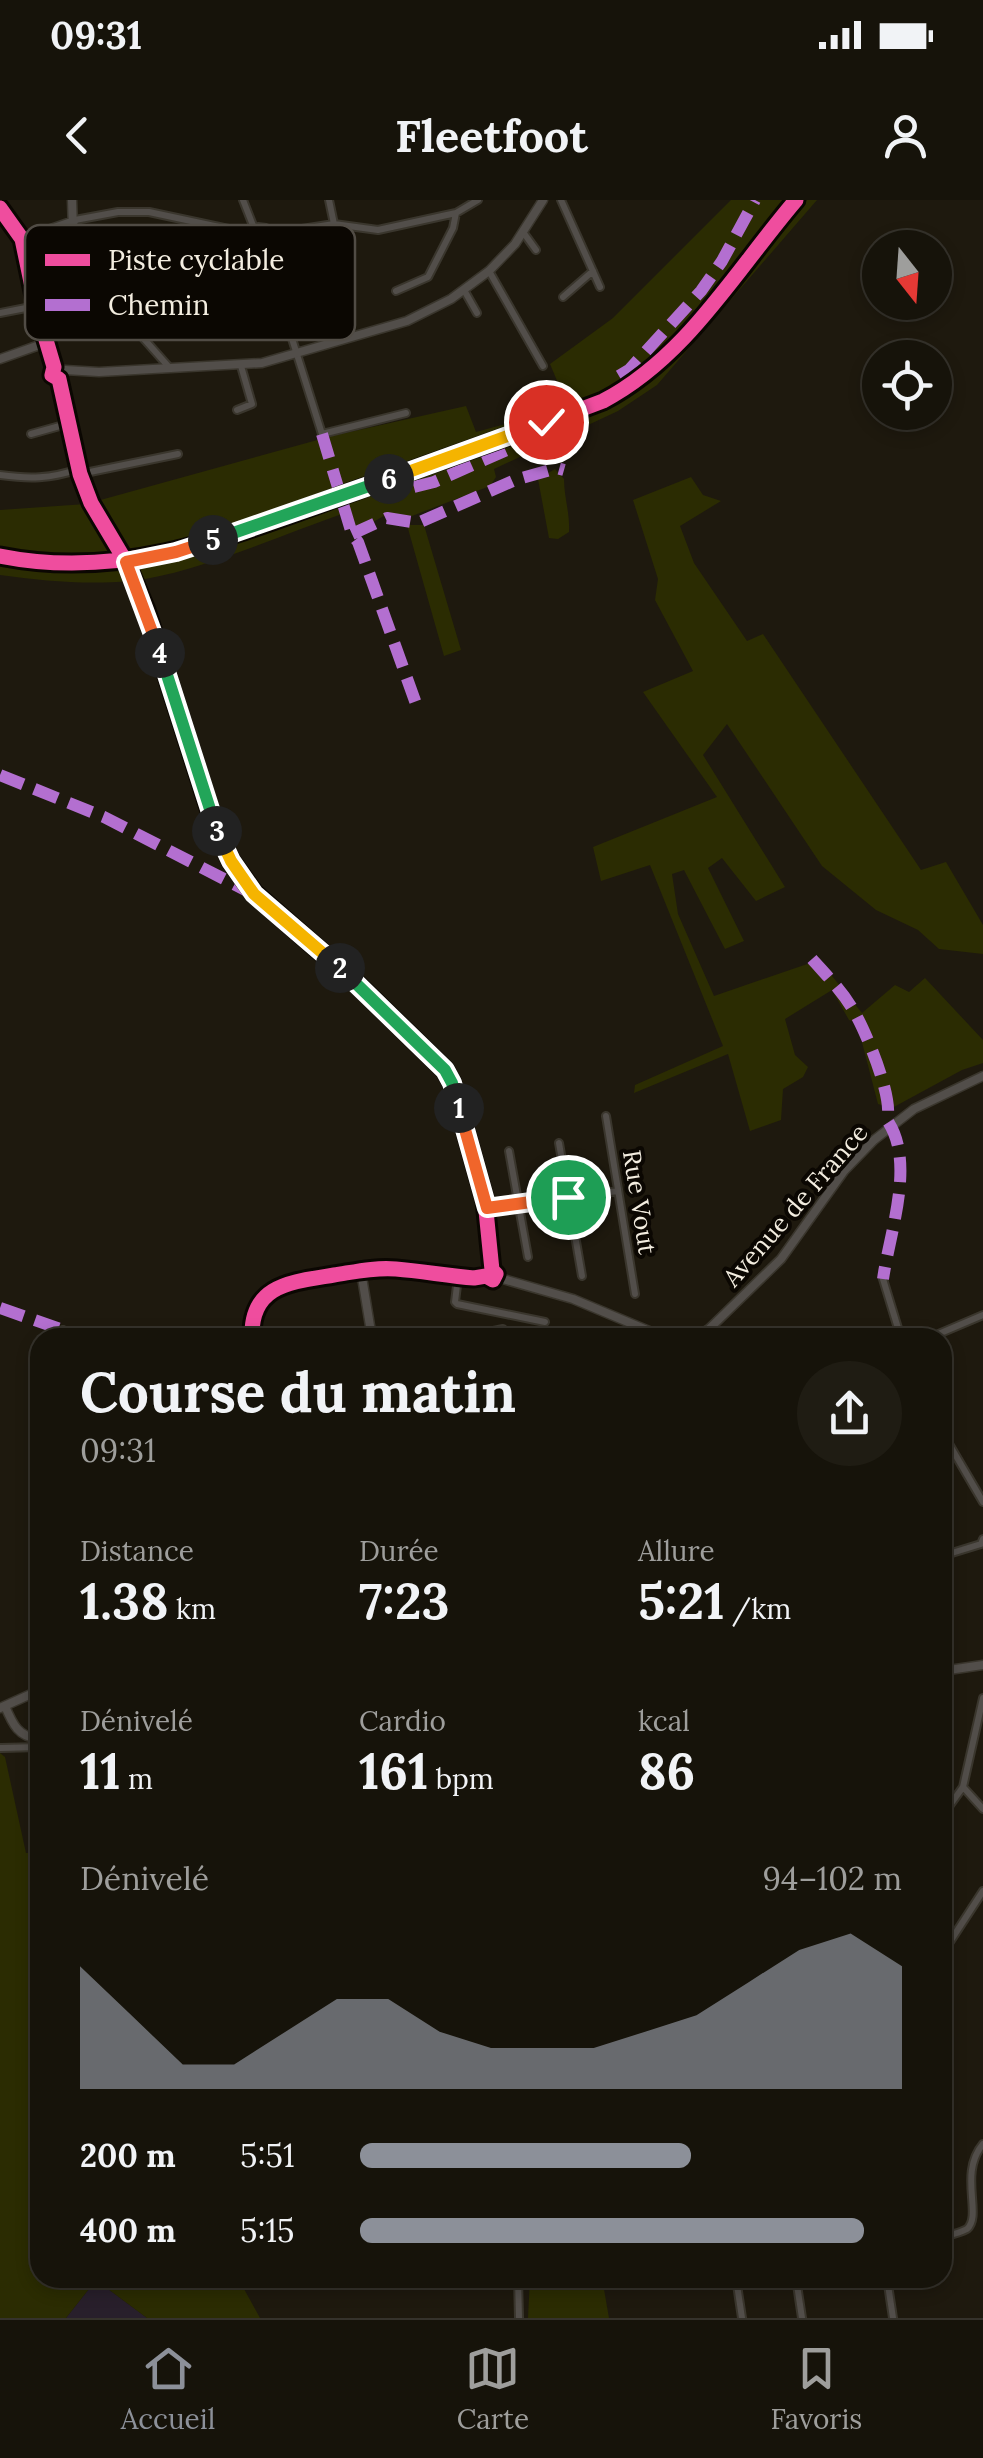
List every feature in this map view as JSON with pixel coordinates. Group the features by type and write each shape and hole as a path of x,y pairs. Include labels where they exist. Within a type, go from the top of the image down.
{"street":[{"path":"72,200 75,225"},
{"path":"243,200 251,225"},
{"path":"329,200 334,224"},
{"path":"355,227 378,230 456,214 478,200"},
{"path":"355,337 407,321 464,290 489,271 543,200"},
{"path":"561,200 600,287"},
{"path":"0,556 55,564 126,562 176,552 546,422 626,389 664,357 715,303 796,200"},
{"path":"0,208 22,239 25,254"},
{"path":"61,225 118,212 149,212 220,225"},
{"path":"396,292 428,277 456,214"},
{"path":"328,225 341,225"},
{"path":"522,232 536,250"},
{"path":"489,271 542,366"},
{"path":"563,297 593,272"},
{"path":"464,290 477,312"},
{"path":"0,313 25,306"},
{"path":"44,340 54,367 52,375 59,380 79,472 91,504 126,562 231,861 254,894 354,980 445,1070 487,1208 491,1274"},
{"path":"146,340 168,366"},
{"path":"294,340 322,434 406,413"},
{"path":"54,367 99,372 168,366 241,366 344,340"},
{"path":"0,360 45,343"},
{"path":"237,410 252,404 241,366"},
{"path":"59,380 65,370"},
{"path":"31,434 68,424"},
{"path":"0,474 19,479 51,479 178,454"},
{"name":"Avenue de France","path":"709,1328 781,1260 844,1172 874,1140 914,1109 983,1076"},
{"name":"Rue Vout","path":"606,1116 635,1294"},
{"path":"560,1143 582,1276"},
{"path":"509,1151 528,1257"},
{"path":"487,1208 618,1191"},
{"path":"253,1328 255,1311 270,1292 290,1283 395,1269 458,1277 491,1274 573,1299 642,1328"},
{"path":"361,1271 370,1328"},
{"path":"458,1277 454,1302 457,1304 545,1322"},
{"path":"883,1279 897,1328"},
{"path":"952,1329 983,1316"},
{"path":"952,1454 983,1502"},
{"path":"952,1553 981,1544 983,1539"},
{"path":"952,1670 983,1665"},
{"path":"30,1694 2,1707 18,1731 30,1737"},
{"path":"952,1803 964,1787 983,1698"},
{"path":"1,1748 30,1747"},
{"path":"964,1787 983,1808"},
{"path":"952,1938 983,1890"},
{"path":"952,2234 976,2222 972,2165 983,2144"},
{"path":"518,2288 518,2318"},
{"path":"738,2288 742,2318"},
{"path":"798,2288 802,2318"},
{"path":"888,2288 893,2318"}],"shaded area":[{"path":"731,200 817,200 657,385 618,411 494,469 496,477 490,486 412,516 389,513 361,529 353,527 342,514 208,563 154,577 81,582 0,575 0,510 86,504 332,436 466,406 476,432 568,407 550,364 613,318"},
{"path":"555,469 564,479 569,525 569,532 558,539 549,538 538,479"},
{"path":"691,477 703,495 721,501 680,526 694,563 747,641 763,634 921,870 946,862 983,925 983,954 939,949 918,930 876,910 822,866 727,724 703,755 785,887 756,901 722,858 708,868 744,941 725,949 684,870 672,874 678,914 714,996 819,960 862,1013 895,985 909,992 925,978 983,1040 983,1063 962,1070 892,1108 878,1104 857,1023 849,1020 832,990 785,1019 795,1055 808,1067 803,1077 783,1089 781,1120 750,1131 728,1054 634,1093 635,1085 723,1046 650,865 601,881 593,847 717,797 643,692 693,671 655,600 658,579 633,500"},
{"path":"407,525 424,525 461,650 444,656"},
{"path":"0,1753 5,1757 26,1853 30,1853 30,2288 90,2288 66,2318 0,2318"},
{"path":"90,2288 107,2288 147,2318 66,2318"},
{"path":"107,2288 244,2288 260,2318 147,2318"},
{"path":"530,2288 604,2288 609,2318 528,2318"}],"marked path":[{"path":"619,376 629,370 701,291 755,200"},
{"path":"322,434 352,534 419,712"},
{"path":"378,496 434,482 509,449"},
{"path":"352,534 387,518 418,523 515,480 557,468 564,470"},
{"path":"0,775 104,817 249,892"},
{"path":"812,959 852,1007 861,1024 883,1083 887,1120 900,1156 898,1197 883,1279"},
{"path":"0,1308 57,1328"}],"cycle path":[{"path":"0,556 94,563 184,548 272,521 603,401 633,383 685,337 796,200"},
{"path":"0,208 22,239 25,253"},
{"path":"46,340 80,474 146,610 215,827 231,861 254,893 354,981 445,1070 485,1201 492,1270 496,1274 493,1280 486,1276 388,1269 303,1280 266,1296 258,1306 253,1328"}],"route":[{"path":"546,422 176,552 126,562 231,861 254,894 354,980 445,1070 487,1208 568,1197"}]}
